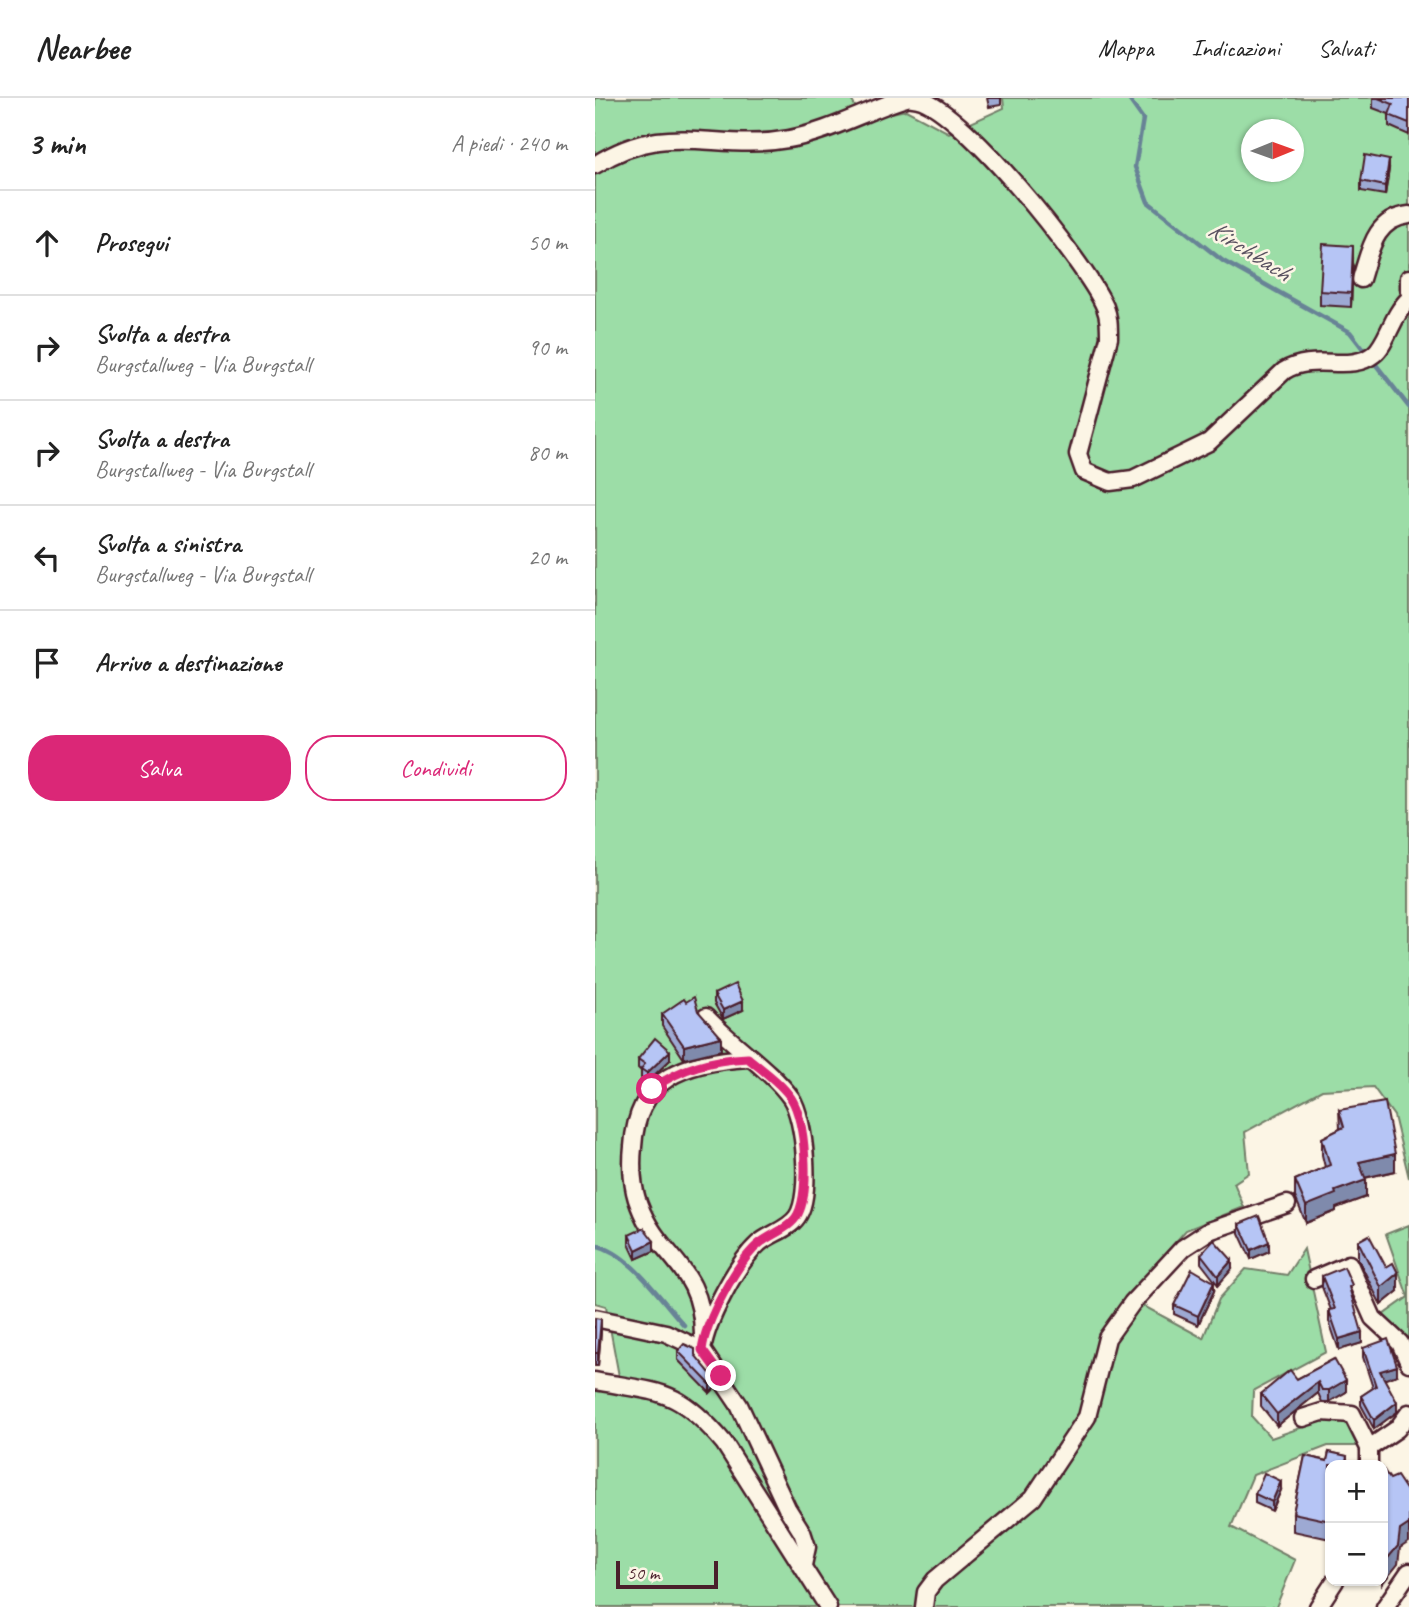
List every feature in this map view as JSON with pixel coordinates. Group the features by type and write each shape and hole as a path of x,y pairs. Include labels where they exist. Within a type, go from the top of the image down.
{"street":[{"path":"595,165 640,142 657,139 740,142 792,139 872,103 906,98"},
{"path":"912,98 921,98 934,105 1016,183 1058,237 1104,304 1109,320 1109,338 1078,454 1084,471 1098,479 1111,482 1133,479 1209,442 1284,371 1296,363 1366,359 1377,352 1391,321 1409,299"},
{"path":"1361,279 1376,232 1394,219 1409,215"},
{"path":"1409,278 1409,289"},
{"path":"703,1344 732,1274 760,1242 797,1216 807,1185 801,1132 792,1099 706,1017"},
{"path":"748,1058 712,1060 673,1074 652,1089 641,1106 633,1135 631,1166 638,1205 667,1251 685,1269 697,1293 703,1316 703,1344 739,1405 787,1508 802,1532 807,1547 803,1564"},
{"path":"924,1607 926,1592 935,1580 1033,1498 1087,1417 1107,1338 1132,1304 1183,1248 1209,1231 1287,1205"},
{"path":"1314,1279 1349,1264 1373,1318 1400,1343 1409,1363"},
{"path":"595,1318 703,1344"},
{"path":"595,1381 664,1392 703,1418 724,1443 828,1607"},
{"path":"1303,1418 1322,1412 1352,1414 1369,1448 1369,1460"},
{"path":"1369,1448 1397,1429 1409,1413"},
{"path":"1385,1607 1409,1572"},
{"path":"1318,1607 1332,1586"}],"green space":[{"path":"595,98 850,98 863,119 906,110 949,133 1004,108 1003,98 1409,98 1409,1178 1394,1116 1373,1087 1322,1090 1245,1132 1249,1173 1234,1183 1244,1207 1186,1230 1127,1297 1203,1338 1219,1299 1246,1269 1287,1275 1304,1249 1326,1352 1253,1391 1252,1417 1271,1438 1332,1417 1353,1426 1360,1446 1328,1446 1253,1475 1231,1527 1295,1560 1276,1607 595,1607 595,1388 621,1387 606,1306 595,1303"},
{"path":"1409,1225 1409,1350 1406,1340 1383,1315 1408,1297 1386,1234"}],"building":[{"path":"1378,98 1409,98 1409,123 1389,115 1393,104"},
{"path":"1365,155 1389,160 1385,186 1361,181"},
{"path":"1323,244 1353,246 1351,293 1320,291"},
{"path":"735,984 743,1001 723,1010 714,994"},
{"path":"694,997 698,1011 721,1037 684,1046 662,1014 684,999 686,1002"},
{"path":"655,1038 670,1051 647,1073 641,1069 645,1064 638,1059"},
{"path":"1385,1102 1395,1154 1359,1162 1366,1180 1335,1191 1336,1194 1306,1206 1295,1180 1330,1165 1322,1138 1344,1127 1339,1110"},
{"path":"1259,1216 1269,1242 1251,1250 1239,1224"},
{"path":"644,1228 654,1241 636,1250 629,1235"},
{"path":"1369,1235 1386,1267 1393,1263 1398,1273 1381,1287 1358,1241"},
{"path":"1214,1240 1232,1260 1218,1276 1201,1254"},
{"path":"1344,1267 1352,1285 1349,1287 1362,1332 1339,1339 1329,1310 1335,1309 1322,1276"},
{"path":"1192,1269 1214,1282 1198,1316 1174,1305"},
{"path":"595,1318 601,1319 598,1353 595,1353"},
{"path":"1388,1339 1397,1366 1380,1371 1397,1402 1374,1420 1361,1396 1376,1386 1363,1348"},
{"path":"684,1344 695,1349 695,1355 715,1379 710,1384 678,1351"},
{"path":"1334,1359 1346,1380 1329,1390 1322,1390 1318,1382 1277,1414 1261,1394 1290,1370 1297,1379"},
{"path":"1329,1452 1347,1456 1346,1460 1327,1460"},
{"path":"1305,1456 1325,1461 1325,1520 1293,1513"},
{"path":"1264,1473 1281,1481 1272,1502 1255,1494"},
{"path":"1388,1476 1390,1479 1397,1476 1409,1494 1409,1524 1400,1530 1398,1546 1388,1558"}],"waterway":[{"name":"Kirchbach","path":"1128,98 1143,119 1135,167 1148,202 1223,261 1350,332 1367,354"},
{"name":"Kirchbach","path":"1373,361 1409,407"},
{"path":"595,1245 621,1257 633,1267 684,1325"}],"route":[{"path":"652,1089 673,1074 712,1060 748,1058 792,1099 801,1132 807,1185 797,1216 778,1233 760,1242 744,1258 732,1274 721,1304 703,1338 702,1350 721,1376"}]}
